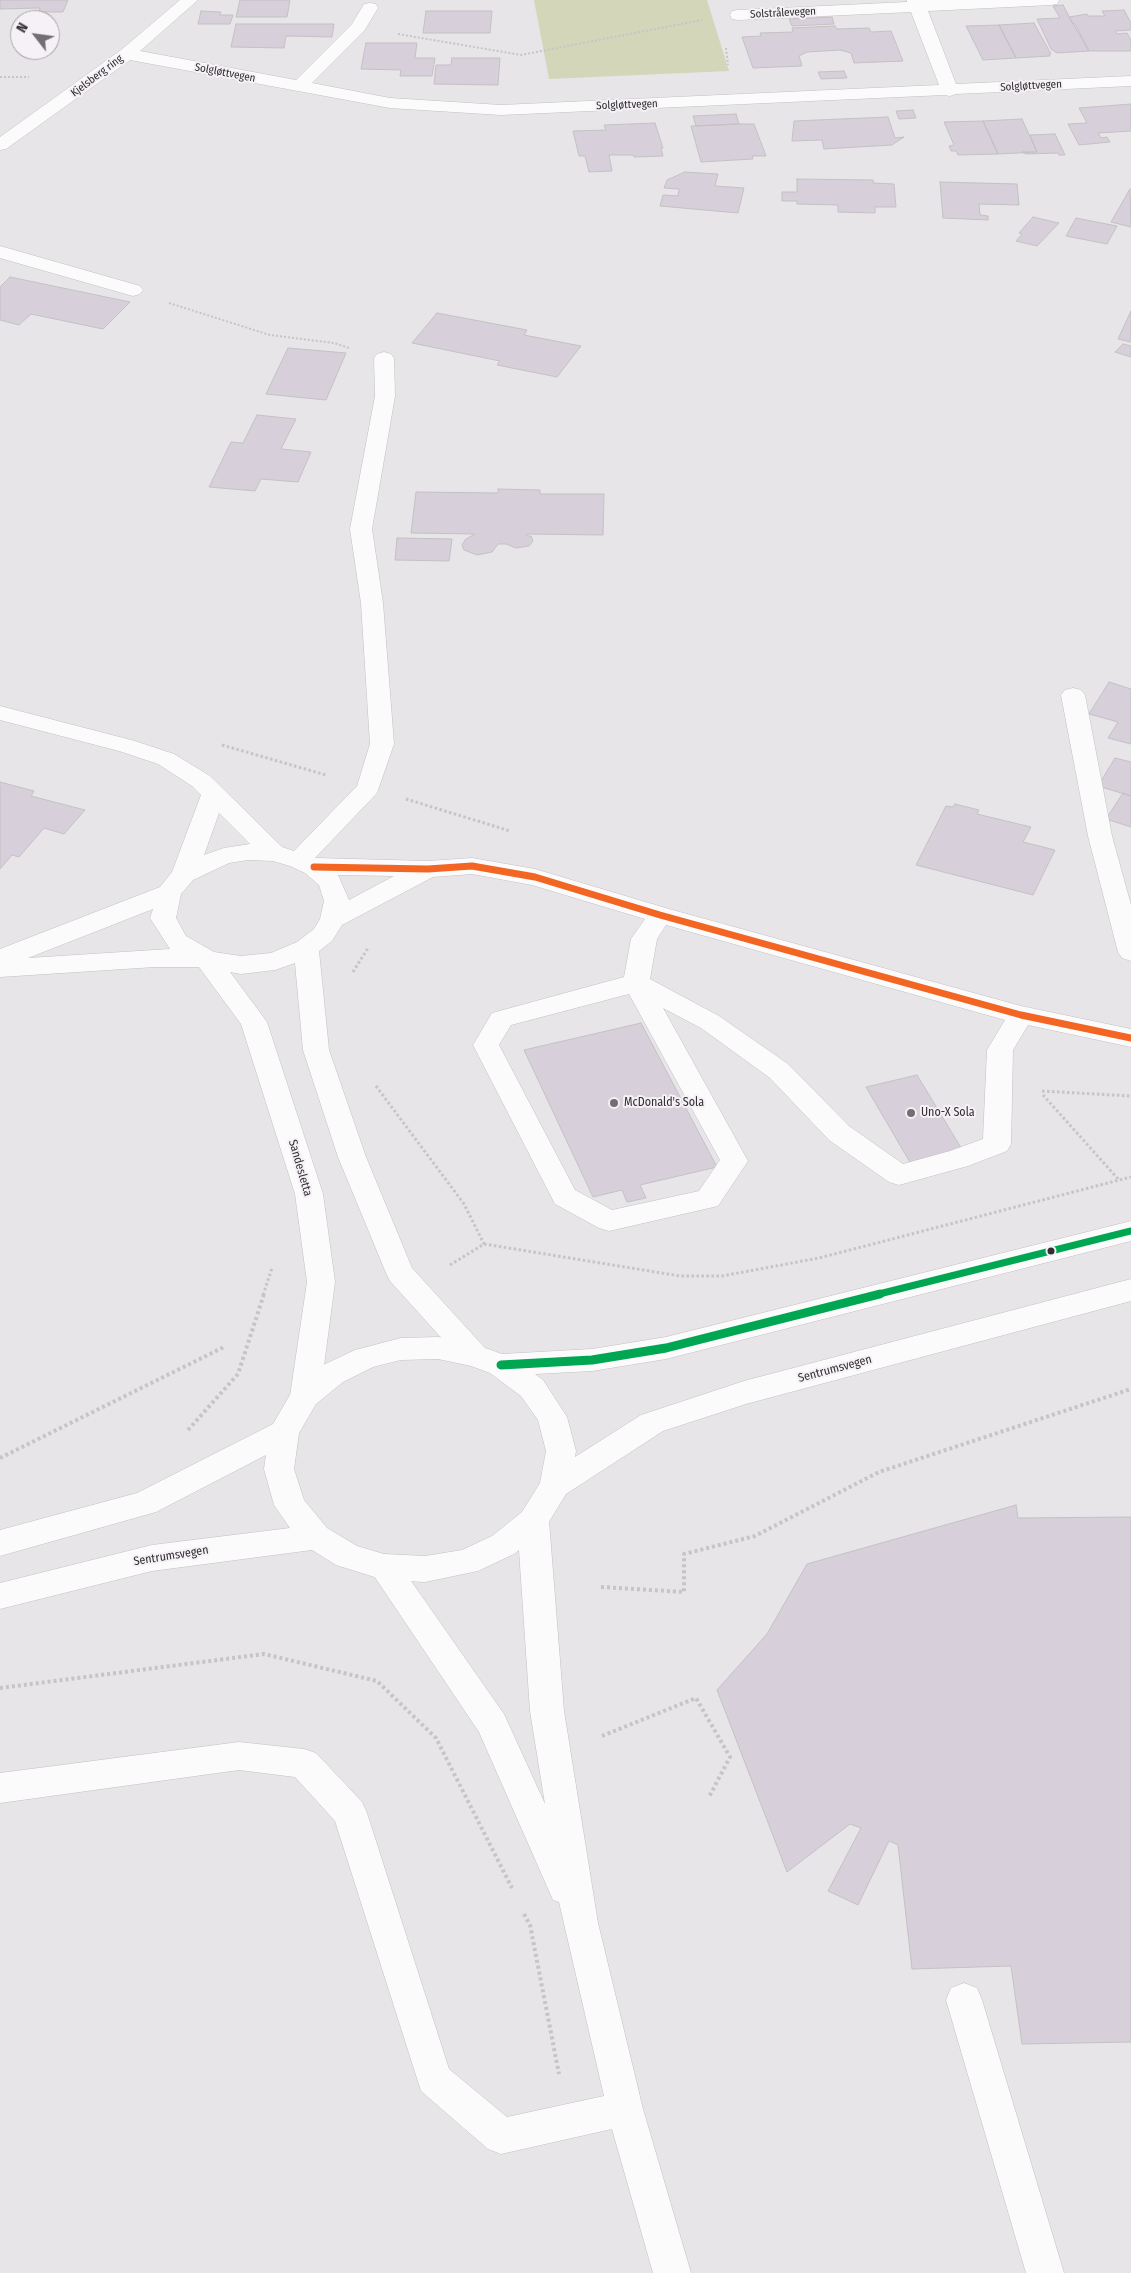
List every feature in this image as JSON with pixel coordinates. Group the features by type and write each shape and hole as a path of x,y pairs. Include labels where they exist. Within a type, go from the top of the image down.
{"street":[{"name":"Kjelsberg ring","path":"0,145 127,54 190,0"},
{"name":"Solstrålevegen","path":"738,15 916,3 1051,0"},
{"path":"916,3 950,91"},
{"path":"299,88 358,27 370,8"},
{"name":"Solgløttvegen","path":"127,54 299,88 390,103 501,110 950,91 1131,81"},
{"path":"0,252 133,290"},
{"path":"306,863 368,788 382,744 372,603 362,528 385,396 384,358"},
{"path":"1073,695 1100,836 1131,952"},
{"path":"0,713 127,746 166,759 201,781 273,853"},
{"name":"Sandesletta","path":"214,794 163,918 176,942 206,959 254,1022 308,1194 322,1282 305,1396"},
{"path":"0,959 176,884 203,864 224,856 248,852 273,853 306,863 428,869 472,866 535,877 660,915 1021,1015 1131,1038"},
{"path":"306,863 330,882 336,900 333,919"},
{"path":"333,919 428,869"},
{"path":"660,915 644,940 636,983 734,1161 708,1199 609,1222 565,1197 486,1045 501,1019 636,983 710,1022 779,1071 839,1133 899,1175 958,1159 997,1144 1000,1050 1021,1015"},
{"name":"Sandesletta","path":"0,968 155,958 206,959 240,965 275,961 306,948 323,935 333,919"},
{"path":"306,948 316,1050 352,1157 400,1273 487,1360"},
{"name":"Sentrumsvegen","path":"487,1360 532,1388 552,1417 561,1451 555,1485 533,1521 503,1545 467,1562 425,1569 384,1567 347,1556 316,1537 290,1506 279,1469 284,1432 305,1396 332,1374 365,1358 401,1349 438,1348 487,1360 592,1360 666,1348 1131,1231"},
{"name":"Sentrumsvegen","path":"555,1485 652,1423 744,1393 1131,1290"},
{"path":"0,1543 145,1503 284,1432"},
{"path":"533,1521 547,1711 580,1923 625,2109 672,2273"},
{"name":"Sentrumsvegen","path":"0,1596 152,1558 316,1537"},
{"path":"384,1567 492,1724 580,1923"},
{"path":"0,1788 239,1756 304,1763 350,1813 434,2079 502,2136 625,2109"},
{"path":"964,2000 1045,2273"}],"path":[{"path":"358,27 520,55 722,16 738,15"},
{"path":"133,290 192,311 270,335 334,343 384,358"},
{"path":"1040,1091 1131,1096"},
{"path":"442,1269 484,1244 680,1276 722,1276 819,1258 1131,1177"},
{"path":"183,1433 191,1429 238,1374 275,1260"},
{"path":"0,1458 224,1347"},
{"path":"601,1587 684,1592 684,1554 755,1536 879,1472 1131,1389"},
{"path":"602,1736 696,1698 730,1756 709,1797"}],"green space":[{"path":"534,0 707,0 729,71 549,79"}],"building":[{"path":"0,0 68,0 63,12 60,12 60,10 40,10 40,8 0,9"},
{"path":"240,0 290,0 287,17 236,17"},
{"path":"1063,5 1089,51 1057,53 1051,49 1037,19 1060,18 1053,6"},
{"path":"1124,10 1131,23 1131,30 1115,31 1117,34 1127,33 1131,40 1131,51 1089,51 1069,17 1087,14 1088,16 1105,16 1102,11"},
{"path":"201,11 221,12 220,15 233,15 230,24 198,24"},
{"path":"426,11 492,11 490,33 423,33"},
{"path":"832,17 834,24 792,26 789,19"},
{"path":"1034,23 1051,54 1049,54 1050,56 1016,58 999,25"},
{"path":"236,24 334,24 332,37 286,36 284,48 231,47"},
{"path":"999,25 1016,58 983,60 966,26"},
{"path":"835,26 837,29 869,28 871,32 891,31 903,61 854,63 851,53 840,50 807,52 799,56 802,66 753,68 742,37 761,36 760,33 793,32 792,28"},
{"path":"366,43 417,43 415,58 435,58 432,76 400,76 401,70 361,69"},
{"path":"452,58 500,58 498,85 434,84 436,65 451,65"},
{"path":"844,71 847,78 821,79 818,72"},
{"path":"1131,104 1131,131 1098,133 1101,138 1107,137 1110,142 1079,145 1068,124 1087,123 1079,108"},
{"path":"913,110 916,118 899,119 896,111"},
{"path":"736,114 739,124 696,126 693,116"},
{"path":"888,117 895,138 904,137 892,145 824,149 822,140 792,141 794,121"},
{"path":"1022,119 1037,152 998,154 983,121"},
{"path":"983,121 998,154 958,155 956,151 951,151 949,146 954,145 944,122"},
{"path":"655,123 663,148 661,148 663,156 634,157 633,155 609,155 612,171 589,172 585,156 579,156 573,131 606,130 604,125"},
{"path":"754,124 766,156 752,156 753,159 701,162 691,126"},
{"path":"1055,134 1065,155 1059,155 1058,153 1026,154 1022,152 1037,152 1030,135"},
{"path":"685,172 718,174 715,186 744,188 738,213 660,206 663,195 678,196 679,189 664,188 667,180"},
{"path":"797,179 873,180 873,183 894,184 896,207 875,207 875,213 838,212 838,205 797,204 797,201 782,201 782,192 797,192"},
{"path":"940,182 1017,184 1019,205 979,204 980,215 988,216 988,220 943,218"},
{"path":"1130,189 1131,227 1111,222"},
{"path":"1033,217 1059,223 1037,246 1016,241 1022,234 1019,233"},
{"path":"1076,218 1117,226 1107,244 1066,236"},
{"path":"10,277 130,302 103,329 31,314 19,325 0,320 0,287"},
{"path":"1131,311 1131,342 1118,339"},
{"path":"437,313 527,330 524,335 581,346 557,377 497,365 500,361 412,343"},
{"path":"1123,344 1131,346 1131,357 1115,352"},
{"path":"288,348 346,353 326,400 266,394"},
{"path":"257,415 296,419 281,449 311,452 298,482 261,479 255,491 209,487 231,442 243,443"},
{"path":"498,489 540,490 540,494 604,494 603,535 527,534 527,536 531,536 533,541 529,546 516,548 506,544 498,544 492,552 477,555 464,550 462,545 466,539 475,534 411,533 416,492 498,493"},
{"path":"397,538 452,539 449,561 395,560"},
{"path":"1109,682 1131,689 1131,744 1108,738 1118,722 1089,714"},
{"path":"1115,758 1131,762 1131,796 1098,786"},
{"path":"0,782 34,791 31,796 85,810 64,834 44,828 19,857 12,855 0,869"},
{"path":"1123,793 1131,796 1131,827 1106,819"},
{"path":"955,804 979,810 977,814 1031,827 1023,842 1055,850 1033,895 916,865 946,806 953,807"},
{"path":"641,1023 717,1167 640,1185 646,1198 627,1202 622,1190 593,1197 524,1050"},
{"path":"917,1075 963,1151 911,1164 866,1087"},
{"path":"1016,1505 1018,1518 1131,1517 1131,2042 1022,2044 1011,1966 912,1969 898,1845 889,1841 858,1905 828,1891 861,1828 850,1824 787,1872 717,1690 767,1634 807,1564"}],"transit line":[{"path":"314,867 428,869 472,866 535,877 660,915 1021,1015 1131,1038"},
{"path":"501,1365 592,1360 666,1348 1131,1231"}],"place":[{"name":"McDonald's Sola","path":"614,1103"},
{"name":"Uno-X Sola","path":"911,1113"}]}
